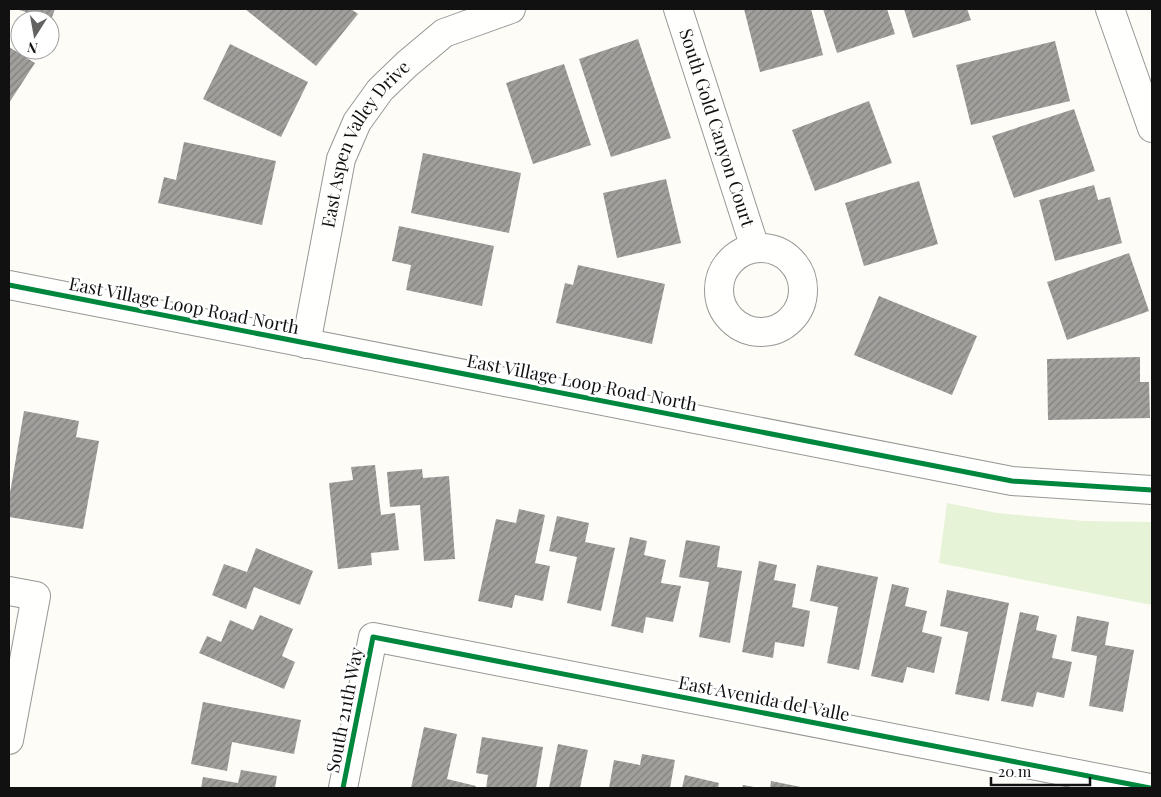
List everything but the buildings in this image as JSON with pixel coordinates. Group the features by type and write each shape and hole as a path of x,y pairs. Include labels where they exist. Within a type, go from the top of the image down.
{"street":[{"name":"East Aspen Valley Drive","path":"306,344 341,159 357,122 380,90 444,33 511,9"},
{"name":"South Gold Canyon Court","path":"678,9 755,248"},
{"path":"1110,9 1152,128"},
{"name":"East Village Loop Road North","path":"9,285 1012,482 1152,490"},
{"path":"9,591 36,596 9,740"},
{"name":"South 211th Way","path":"343,788 373,637"},
{"name":"East Avenida del Valle","path":"373,637 1150,788"}],"green space":[{"path":"947,503 997,513 1084,521 1152,522 1152,605 939,563"}],"cycle path":[{"path":"9,285 1012,481 1152,490"},
{"path":"343,788 373,637 1150,788"}]}
